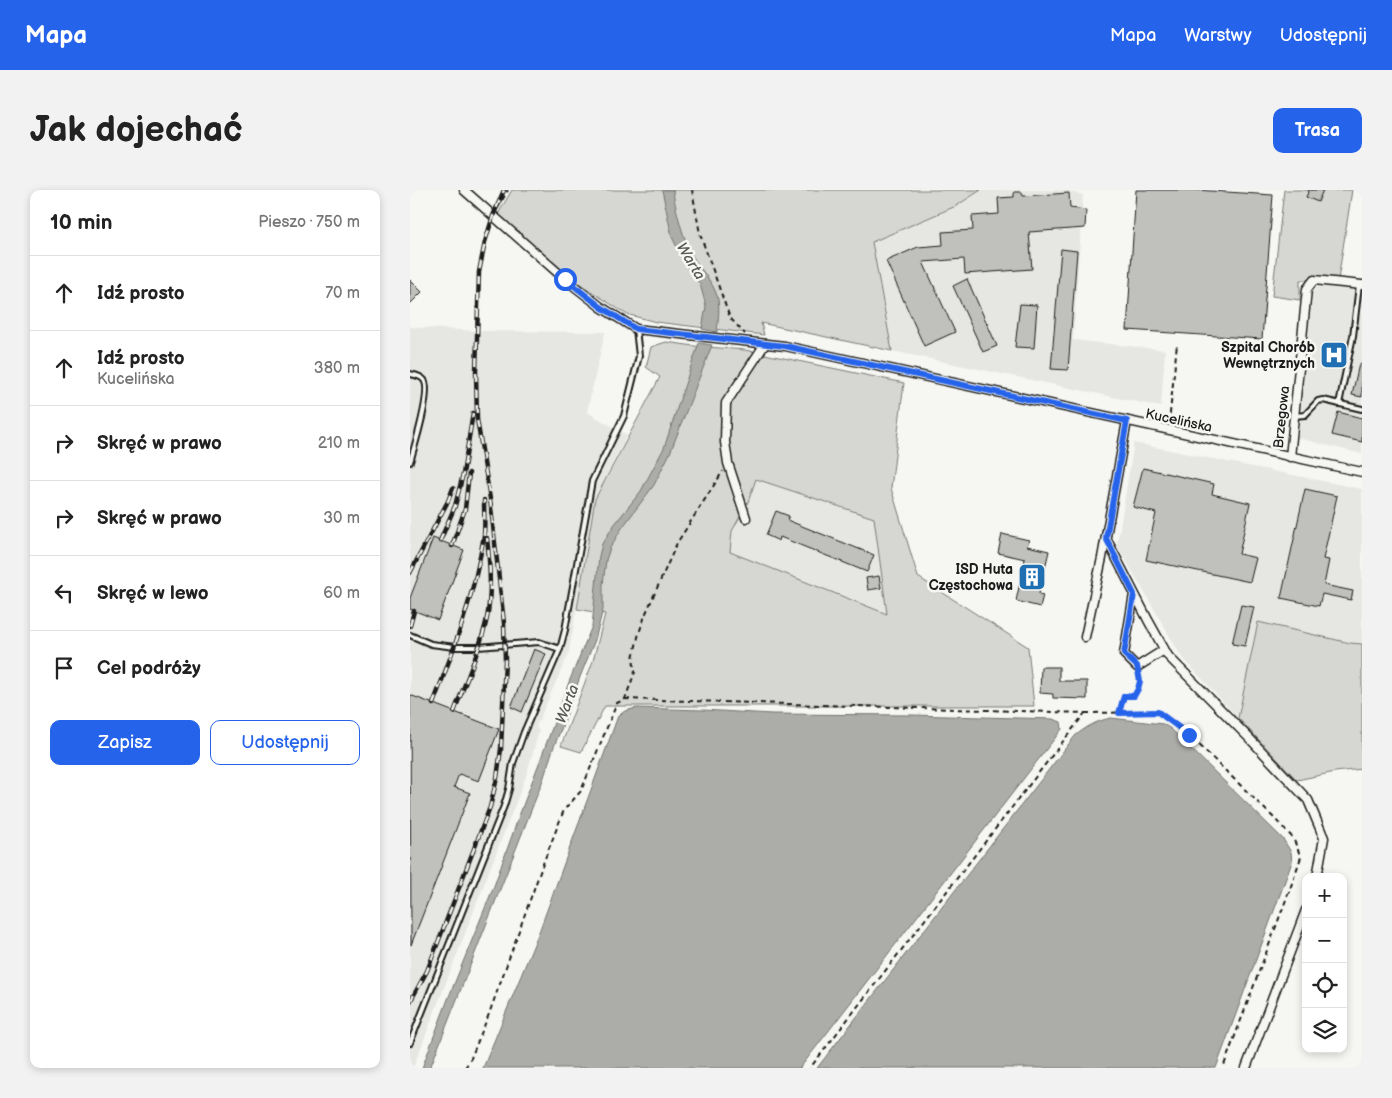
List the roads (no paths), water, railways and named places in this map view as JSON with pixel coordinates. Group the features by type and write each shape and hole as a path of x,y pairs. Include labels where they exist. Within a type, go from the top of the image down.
{"street":[{"path":"464,190 565,279 601,307 636,329"},
{"name":"Brzegowa","path":"1290,457 1307,289 1314,280 1361,284"},
{"name":"Kucelińska","path":"636,329 785,346 1362,472"},
{"path":"746,518 728,463 725,442 726,403 765,344"},
{"path":"1085,637 1106,538 1127,421"},
{"path":"1106,538 1168,656 1308,800 1324,838 1318,873"},
{"path":"1134,594 1124,654 1137,666 1164,650"},
{"path":"1246,1068 1303,918"}],"lane":[{"path":"1339,404 1353,336 1361,284"},
{"path":"410,1044 504,806 513,763 524,732 560,650 566,630 592,482 624,416 639,356 636,329"},
{"path":"410,374 423,378 426,385 424,409 410,462"},
{"path":"1294,416 1305,415 1318,401 1322,400 1362,409"},
{"path":"410,635 431,644 455,647 539,642 560,650"}],"water":[{"name":"Warta","path":"662,190 673,190 687,244 718,297 717,332 702,329 706,306 700,284 685,264 672,237"},
{"name":"Warta","path":"699,343 712,345 670,453 654,485 622,528 610,548 606,560 603,584 603,609 595,640 543,780 430,1068 422,1068 494,886 569,682 592,626 599,556 602,544 614,525 641,491 664,448"},
{"path":"636,708 772,714 1053,719 1061,722 1062,729 800,1068 483,1068 539,932 618,716 625,711"},
{"path":"1111,718 1163,724 1171,729 1283,839 1291,852 1292,862 1216,1068 817,1068 1075,736 1091,725"}],"railway":[{"path":"410,1002 427,971 490,807 501,749 505,660 504,623 490,499 477,419 476,372 479,272 485,242 504,190"},
{"path":"440,541 455,506 463,474 473,413"},
{"path":"452,546 465,509 469,473"},
{"path":"410,573 453,488"},
{"path":"433,704 456,642 475,578 484,535 484,500"},
{"path":"454,712 477,653 487,618 490,598 487,538"},
{"path":"410,626 414,611"}],"place":[{"name":"Szpital Chorób Wewnętrznych","path":"1334,355"},
{"name":"ISD Huta Częstochowa","path":"1032,577"}]}
